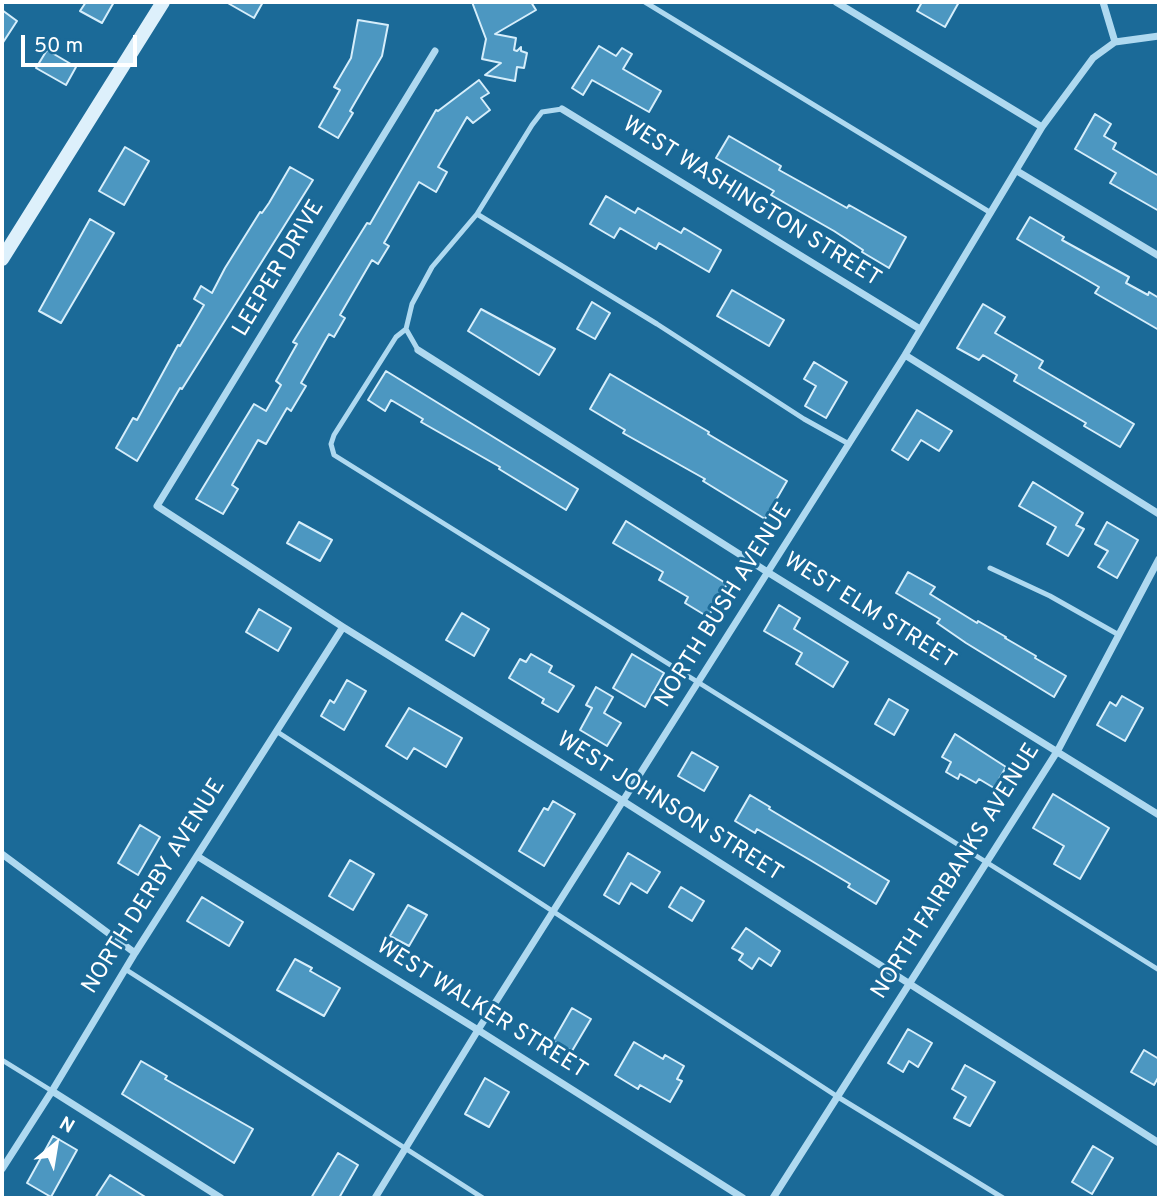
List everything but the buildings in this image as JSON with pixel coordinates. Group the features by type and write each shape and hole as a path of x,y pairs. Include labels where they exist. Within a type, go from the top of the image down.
{"street":[{"path":"2,259 163,2"},
{"path":"836,2 1042,127"},
{"path":"1103,2 1115,42 1159,36"},
{"name":"NORTH BUSH AVENUE","path":"375,1198 478,1030 554,914 905,355 1042,127 1093,58 1115,42"},
{"name":"LEEPER DRIVE","path":"157,506 435,51"},
{"name":"WEST WASHINGTON STREET","path":"562,109 920,329"},
{"path":"1017,170 1159,256"},
{"name":"WEST ELM STREET","path":"418,349 768,573 1058,750 1159,815"},
{"path":"905,355 1159,514"},
{"name":"WEST JOHNSON STREET","path":"157,506 343,627 623,801 1159,1143"},
{"name":"NORTH FAIRBANKS AVENUE","path":"773,1198 1058,750 1159,558"},
{"name":"NORTH DERBY AVENUE","path":"2,1169 135,953 343,627"},
{"path":"2,854 135,953"},
{"name":"WEST WALKER STREET","path":"197,856 743,1198"},
{"path":"52,1091 221,1198"}],"lane":[{"path":"645,2 991,213"},
{"path":"562,109 542,112 537,118 495,181 477,214 432,267 412,304 406,328 396,337 334,435 331,444 334,455 1159,970"},
{"path":"477,214 657,324 804,419 849,444"},
{"path":"406,328 418,349"},
{"path":"989,568 1050,596 1119,635"},
{"path":"276,732 838,1097 1003,1198"},
{"path":"125,969 483,1198"},
{"path":"2,1060 52,1091"}]}
